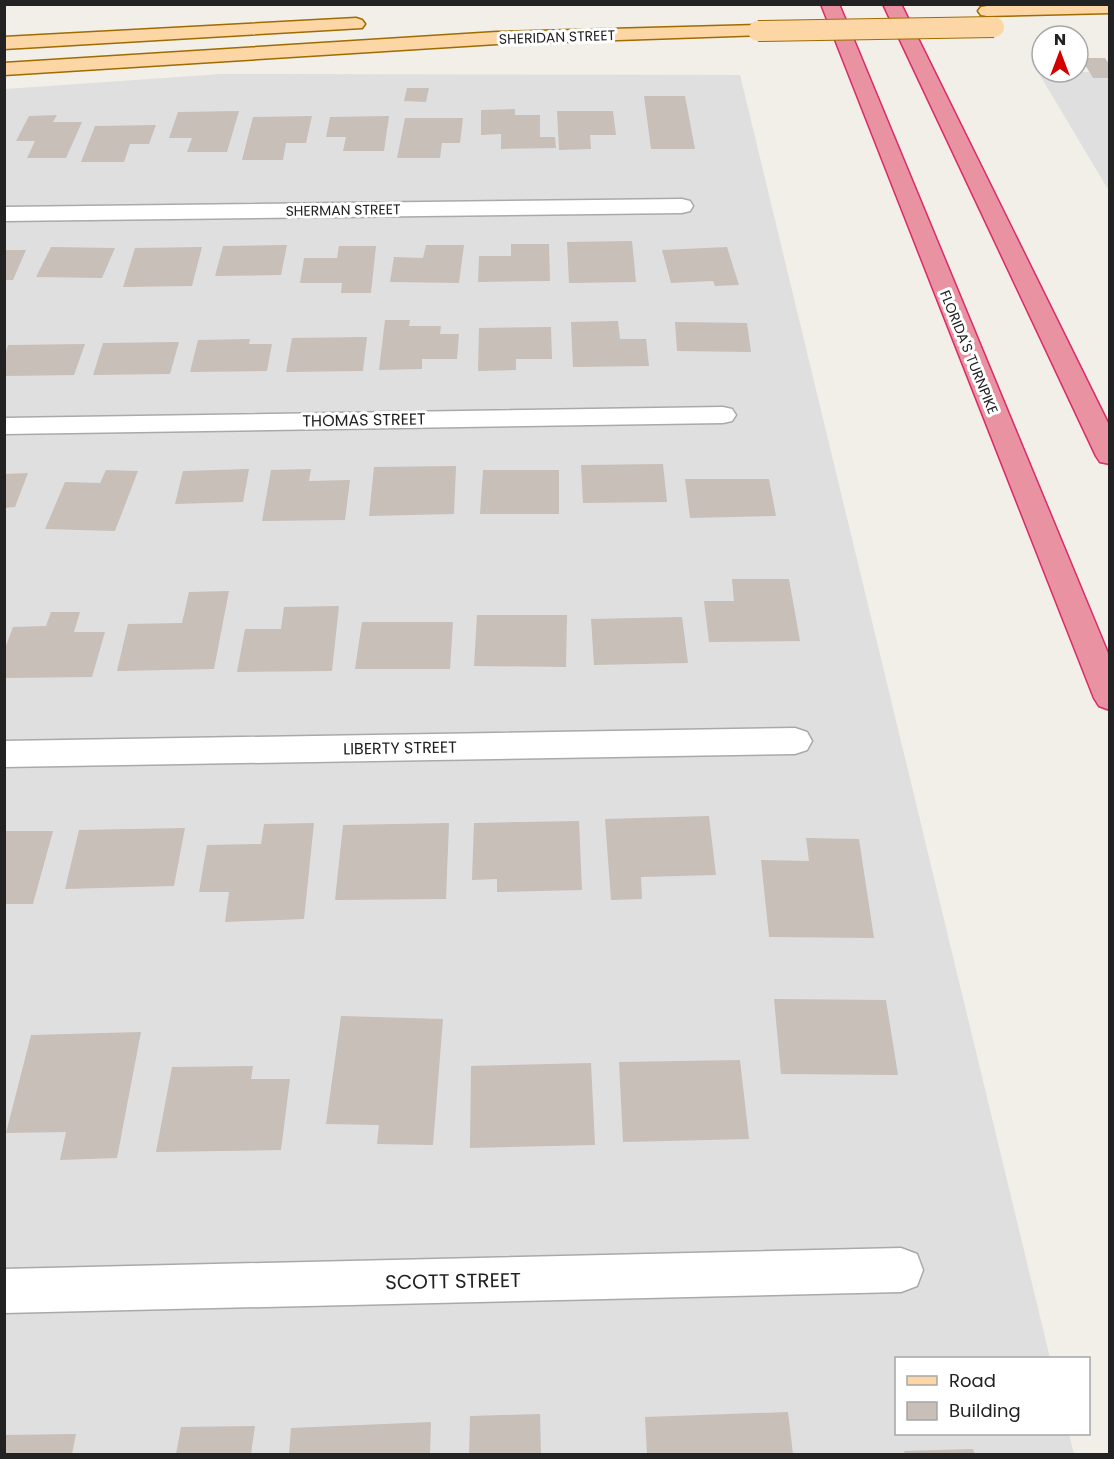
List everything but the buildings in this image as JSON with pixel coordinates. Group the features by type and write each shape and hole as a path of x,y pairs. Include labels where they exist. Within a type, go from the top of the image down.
{"highway":[{"name":"FLORIDA'S TURNPIKE","path":"830,4 1110,698"},
{"path":"892,4 1110,456"}],"main road":[{"name":"SHERIDAN STREET","path":"990,19 1110,8"},
{"name":"SHERIDAN STREET","path":"551,19 756,23 990,19 1110,25"},
{"path":"4,43 374,23"},
{"name":"SHERIDAN STREET","path":"4,69 756,23"}],"street":[{"name":"SHERMAN STREET","path":"4,214 682,206"},
{"name":"THOMAS STREET","path":"4,426 723,415"},
{"name":"LIBERTY STREET","path":"4,754 795,741"},
{"name":"SCOTT STREET","path":"4,1291 901,1270"}],"shaded area":[{"path":"1090,72 1109,72 1109,191 1045,84 1090,84"},
{"path":"221,74 740,75 1050,1357 895,1357 895,1435 1069,1435 1074,1454 5,1454 5,89"}]}
